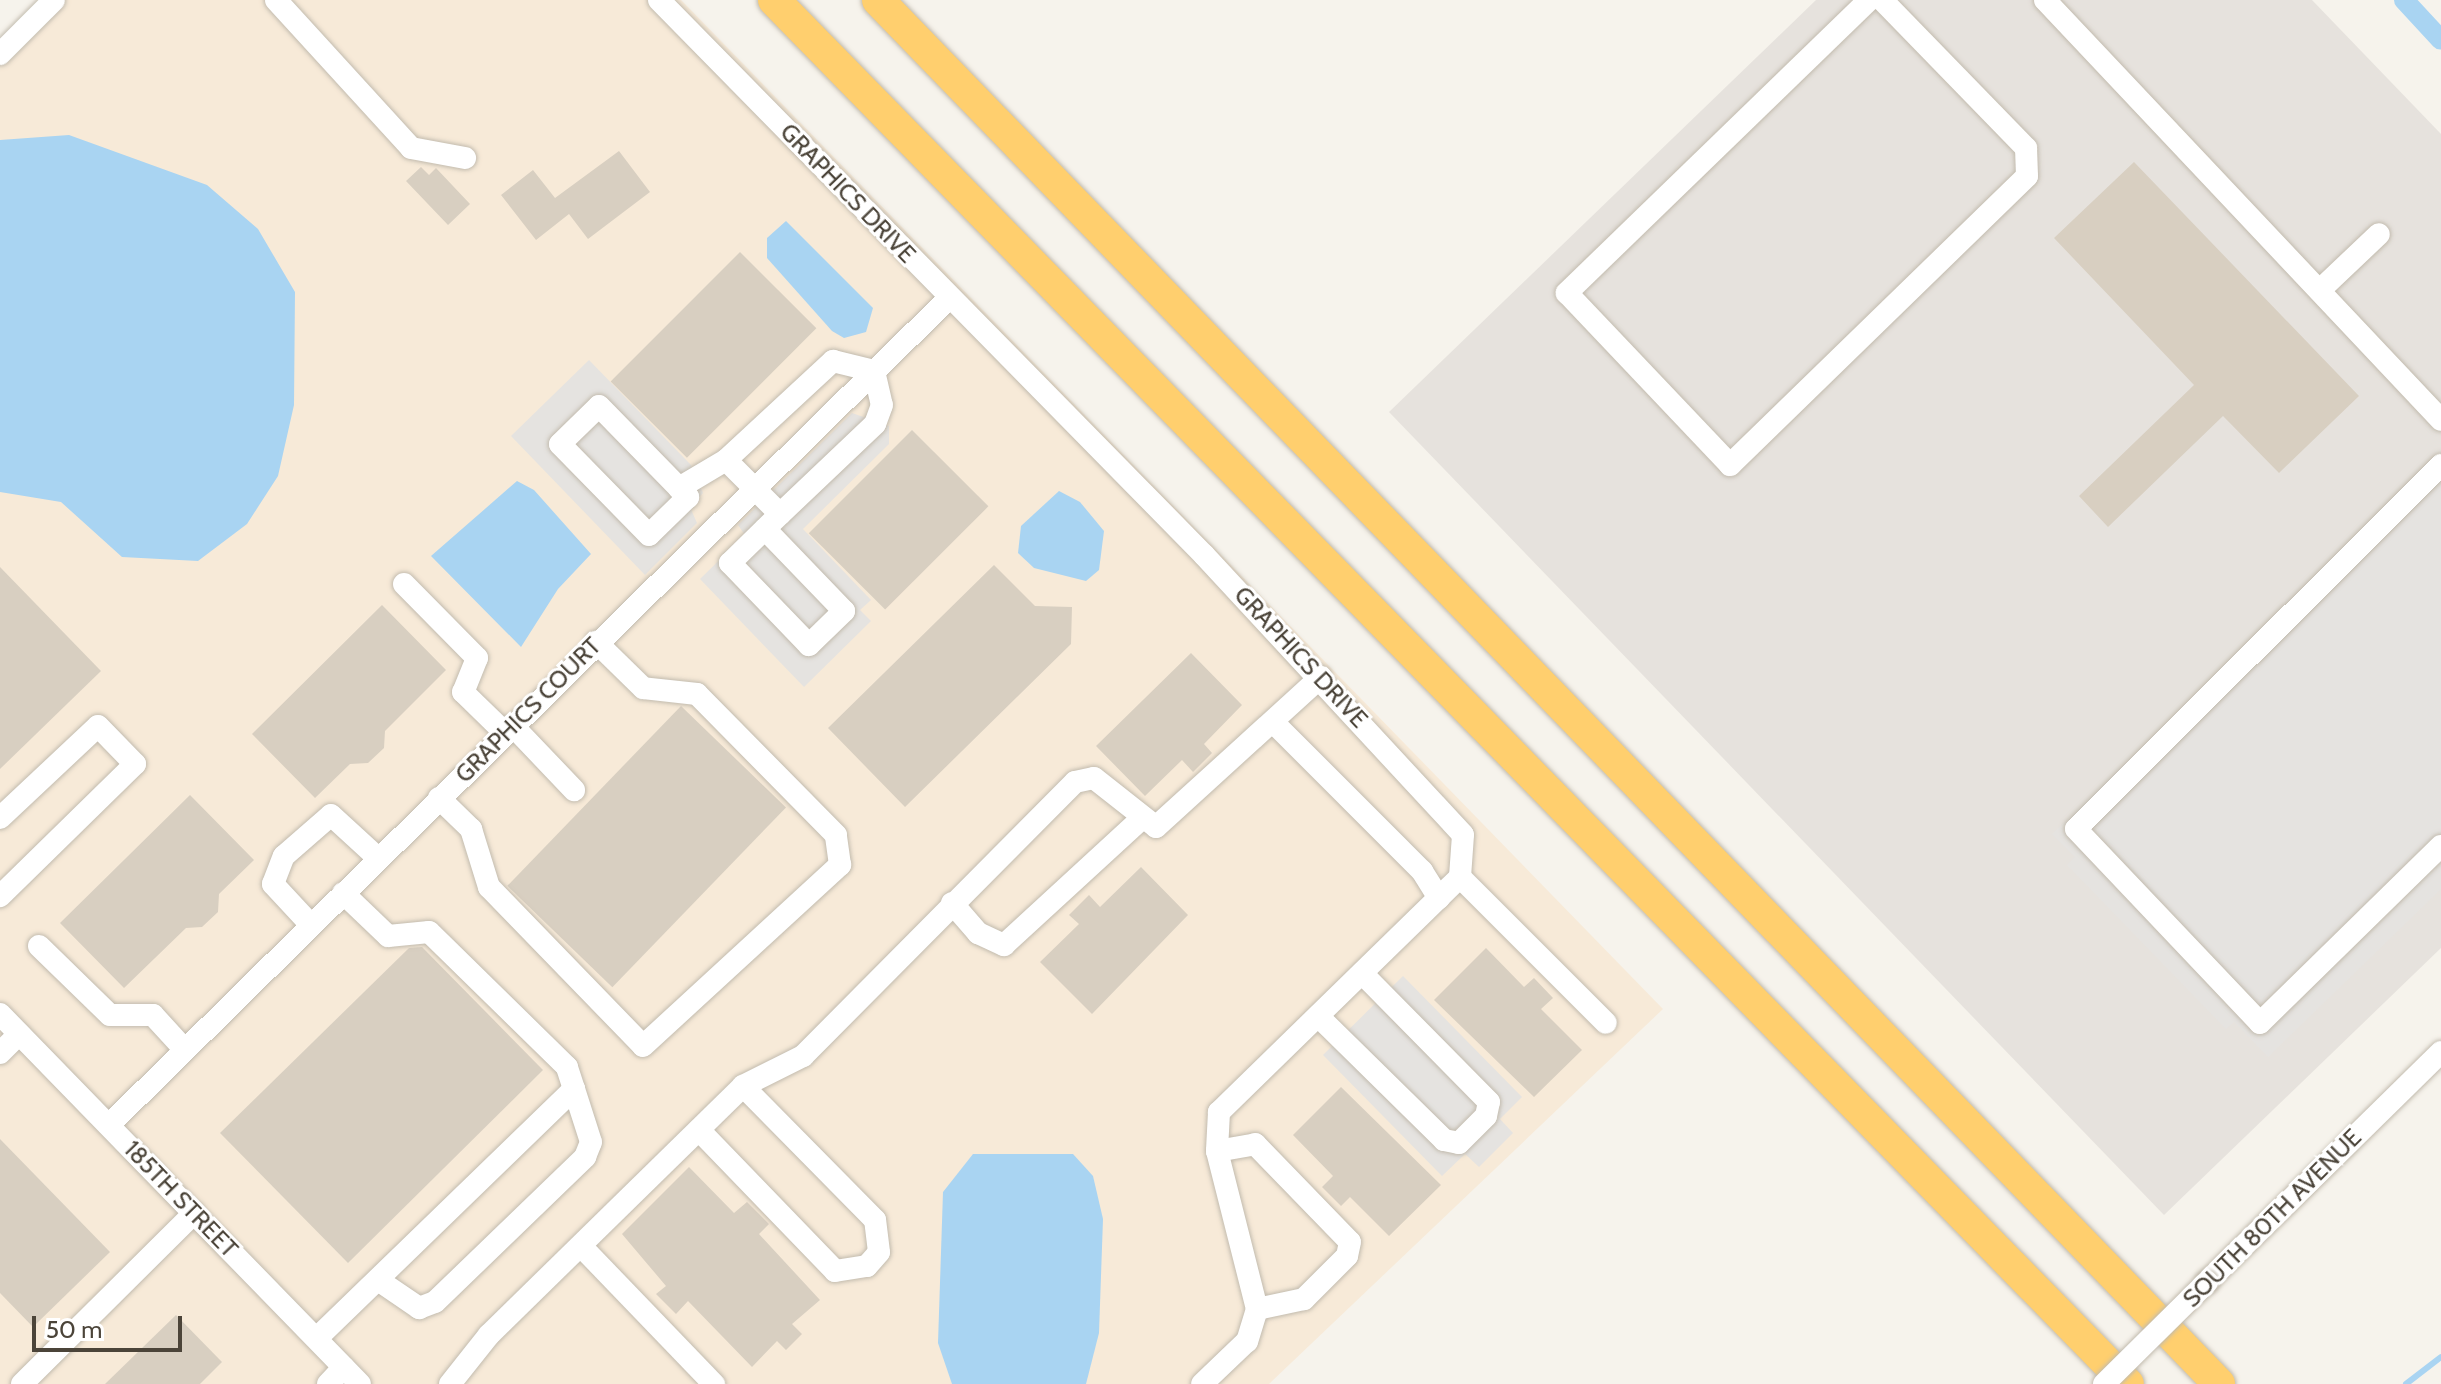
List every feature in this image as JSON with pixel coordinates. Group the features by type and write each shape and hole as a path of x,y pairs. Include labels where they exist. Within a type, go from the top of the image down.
{"highway":[{"path":"774,0 2128,1384"},
{"path":"878,0 2219,1384"}],"street":[{"path":"0,54 54,0"},
{"path":"276,0 411,148 465,158"},
{"name":"GRAPHICS DRIVE","path":"659,0 1321,677 1456,823 1467,847 1460,877"},
{"path":"1869,0 1567,293 1730,465 2027,176 2026,148 1882,0"},
{"path":"2045,0 2441,420"},
{"path":"2320,290 2379,234"},
{"name":"GRAPHICS COURT","path":"109,1125 596,642 950,297"},
{"path":"679,488 726,460 833,361 874,371 882,405 875,424 814,482 773,522 730,563 809,645 844,611 773,522 753,490 726,460"},
{"path":"599,406 679,488 688,497 649,535 560,444 599,406"},
{"path":"2441,465 2076,829 2260,1023 2441,846"},
{"path":"404,584 477,658 463,692 574,790"},
{"path":"439,798 471,829 489,887 643,1046 840,865 836,835 697,694 643,688 596,642"},
{"path":"450,1384 581,1246 743,1086 803,1056 952,903 1085,777 1140,820 1156,827 1166,822 1321,677"},
{"path":"1273,722 1422,871 1439,898"},
{"path":"0,818 98,726 135,764 0,896"},
{"path":"311,925 273,884 284,856 331,815 378,858"},
{"path":"952,903 978,933 1004,945 1140,820"},
{"path":"1202,1384 1247,1341 1257,1309 1217,1151 1219,1112 1460,877 1606,1023"},
{"path":"343,893 388,936 429,932 567,1067 591,1142 585,1157 435,1302 419,1308 378,1280"},
{"path":"39,946 110,1015 153,1015 185,1050"},
{"path":"1318,1016 1444,1140 1459,1143 1486,1116 1489,1102 1362,973"},
{"name":"185TH STREET","path":"0,1014 360,1384"},
{"path":"0,1053 19,1034"},
{"name":"SOUTH 80TH AVENUE","path":"2104,1384 2441,1052"},
{"path":"699,1130 835,1271 867,1266 879,1252 875,1220 743,1086"},
{"path":"317,1338 574,1089"},
{"path":"1217,1151 1255,1144 1350,1242 1347,1256 1304,1299 1257,1309"},
{"path":"22,1384 194,1213"},
{"path":"581,1246 714,1384"},
{"path":"328,1384 344,1367"}],"shaded area":[{"path":"64,0 681,0 1663,1009 1269,1384 366,1384 0,1009 0,63"},
{"path":"1816,0 2312,0 2441,134 2441,948 2164,1215 1389,412"},
{"path":"589,360 691,465 703,493 690,507 697,523 645,575 511,436"},
{"path":"852,413 889,426 889,444 803,529 871,600 860,610 871,621 804,687 700,579 745,535 738,525"},
{"path":"2441,458 2441,889 2268,1057 2234,1022 2226,1029 2067,865 2075,857 2052,834"},
{"path":"1403,976 1522,1097 1500,1119 1513,1133 1479,1167 1465,1154 1442,1176 1323,1055"},
{"path":"0,1028 347,1384 0,1384"}],"water":[{"path":"69,135 207,185 258,229 295,292 294,405 278,476 247,524 198,561 122,557 61,502 0,492 0,140"},
{"path":"786,221 873,308 866,332 844,338 832,331 767,258 767,238"},
{"path":"517,481 534,490 591,554 558,589 521,647 431,556"},
{"path":"1059,491 1080,502 1104,531 1099,570 1086,581 1034,568 1018,553 1021,526"},
{"path":"973,1154 1073,1154 1093,1176 1103,1219 1099,1333 1086,1384 952,1384 938,1343 943,1192"}],"building":[{"path":"619,151 650,192 588,239 569,214 536,240 501,195 533,170 555,198"},
{"path":"2134,162 2359,396 2279,473 2223,416 2108,527 2079,496 2194,385 2054,238"},
{"path":"421,167 429,175 436,168 470,204 448,225 406,181"},
{"path":"740,252 816,328 687,458 611,381"},
{"path":"912,430 988,506 885,610 809,533"},
{"path":"994,565 1035,606 1072,607 1071,644 905,807 828,728"},
{"path":"0,567 101,671 0,769"},
{"path":"382,605 446,670 385,731 384,748 368,763 350,764 315,798 252,734"},
{"path":"1191,653 1242,705 1204,744 1212,753 1193,772 1182,760 1145,796 1096,746"},
{"path":"681,706 786,807 612,987 507,886"},
{"path":"190,795 254,860 219,894 218,912 202,927 186,928 124,988 60,923"},
{"path":"1141,867 1188,915 1092,1014 1040,962 1079,924 1069,915 1089,895 1100,907"},
{"path":"422,947 543,1070 348,1263 220,1133 409,948"},
{"path":"1486,948 1524,987 1534,978 1553,998 1541,1009 1582,1050 1534,1097 1434,1000"},
{"path":"1341,1087 1441,1185 1389,1236 1350,1197 1341,1206 1322,1187 1333,1176 1293,1135"},
{"path":"0,1139 110,1252 33,1327 0,1293"},
{"path":"689,1167 734,1213 747,1202 769,1224 759,1234 820,1300 792,1324 802,1334 786,1350 777,1341 752,1367 688,1301 676,1314 656,1294 666,1286 622,1234"},
{"path":"176,1315 222,1362 200,1384 105,1384"}],"waterway":[{"path":"2404,0 2441,40"},
{"path":"2406,1384 2441,1357"}]}
